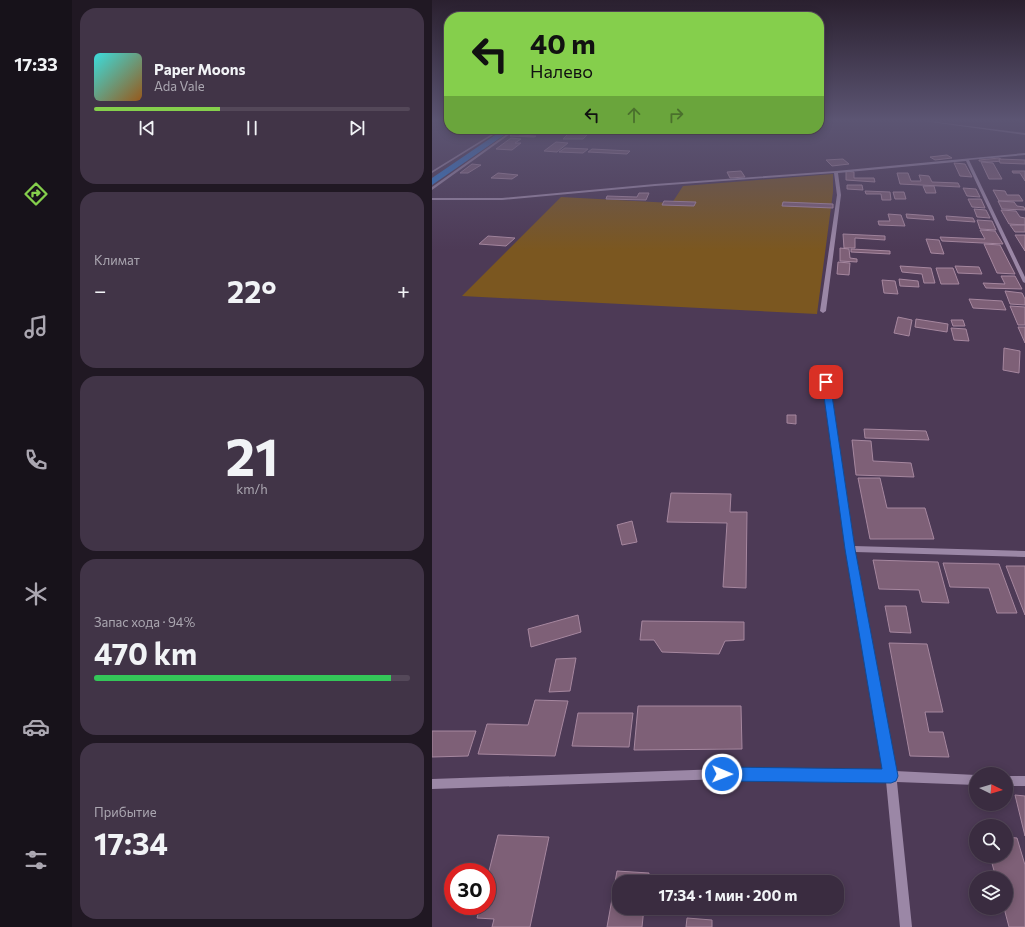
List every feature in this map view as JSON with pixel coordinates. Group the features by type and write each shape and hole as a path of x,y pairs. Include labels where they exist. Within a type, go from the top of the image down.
{"street":[{"path":"432,172 445,164"},
{"path":"432,190 467,164"},
{"path":"432,199 502,199 914,164"},
{"path":"969,164 1025,282"},
{"path":"823,311 839,195 836,172"},
{"path":"826,382 850,549 891,776 906,927"},
{"path":"850,549 1025,554"},
{"path":"432,784 722,774 891,776 969,780"},
{"path":"1013,781 1025,781"}],"shaded area":[{"path":"833,174 833,192 817,314 462,296 561,197 672,203 683,186"}],"building":[{"path":"472,164 481,165 468,173 460,173"},
{"path":"830,164 847,164 832,166"},
{"path":"955,164 965,164 972,177 960,176"},
{"path":"982,164 994,164 1002,179 989,179"},
{"path":"741,171 745,177 730,178 727,172"},
{"path":"846,171 854,172 854,178 874,178 875,182 846,180"},
{"path":"1012,171 1025,171 1025,181 1020,173 1013,173"},
{"path":"498,173 518,175 512,179 491,178"},
{"path":"897,173 908,173 911,181 921,181 919,175 929,176 932,182 958,183 960,187 900,184"},
{"path":"847,185 862,185 863,190 847,189"},
{"path":"923,186 934,186 936,193 926,193"},
{"path":"963,188 976,189 980,197 967,196"},
{"path":"993,190 1005,191 1007,195 1019,195 1023,201 999,201"},
{"path":"865,191 890,192 891,200 882,200 881,194 866,194"},
{"path":"893,192 904,192 906,199 895,199"},
{"path":"639,193 649,193 646,200 606,199 607,196 637,197"},
{"path":"968,199 981,199 985,208 972,207"},
{"path":"664,201 696,202 694,206 662,205"},
{"path":"998,201 1014,202 1017,206 1024,207 1025,210 1002,209"},
{"path":"783,202 833,204 833,208 782,206"},
{"path":"974,209 986,210 990,218 977,217"},
{"path":"1001,210 1016,211 1020,217 1025,218 1025,225 1009,224"},
{"path":"888,214 901,215 905,226 879,225 878,221 890,221"},
{"path":"906,214 933,216 934,220 907,218"},
{"path":"946,216 973,218 975,222 947,220"},
{"path":"977,220 992,221 996,230 980,229"},
{"path":"1010,225 1025,225 1025,232 1015,232"},
{"path":"980,230 995,231 1003,244 942,241 940,237 985,239"},
{"path":"843,234 885,236 885,240 855,238 855,248 844,248"},
{"path":"1015,235 1025,235 1025,251"},
{"path":"488,236 515,238 506,246 479,244"},
{"path":"926,239 939,240 944,254 931,253"},
{"path":"984,244 1000,245 1015,274 997,273"},
{"path":"840,248 849,249 850,258 857,259 857,262 840,261"},
{"path":"851,249 890,251 890,254 851,252"},
{"path":"838,262 850,263 849,275 837,274"},
{"path":"900,266 931,268 935,283 924,283 922,274 902,272"},
{"path":"955,266 979,267 982,274 958,273"},
{"path":"936,268 953,268 959,284 941,284"},
{"path":"1001,276 1015,276 1022,289 986,288 983,283 1005,284"},
{"path":"899,279 918,281 919,287 900,286"},
{"path":"882,280 895,281 898,294 884,293"},
{"path":"1005,291 1022,293 1025,299 1025,305 1010,304"},
{"path":"969,299 1002,301 1006,310 973,308"},
{"path":"1010,306 1025,307 1025,325 1018,325"},
{"path":"898,317 912,320 909,336 894,333"},
{"path":"916,319 948,324 947,332 915,327"},
{"path":"951,320 963,320 965,326 953,326"},
{"path":"1018,327 1025,327 1025,343"},
{"path":"951,328 966,329 969,341 954,340"},
{"path":"1004,348 1020,351 1019,373 1003,370"},
{"path":"787,415 796,415 796,424 787,423"},
{"path":"864,429 926,431 929,440 865,438"},
{"path":"852,440 871,441 873,461 911,463 914,477 856,475"},
{"path":"858,478 880,478 887,508 925,508 934,539 870,539"},
{"path":"671,493 731,494 730,512 747,512 746,588 723,587 727,523 667,522"},
{"path":"632,521 637,542 622,545 617,525"},
{"path":"873,560 938,562 949,603 922,602 919,590 879,589"},
{"path":"943,563 999,564 1017,613 997,613 989,588 950,587"},
{"path":"1006,566 1025,566 1025,615"},
{"path":"885,606 906,606 911,633 890,632"},
{"path":"578,615 581,632 531,647 528,629"},
{"path":"642,621 744,622 744,640 725,641 719,654 662,652 654,640 640,640"},
{"path":"889,643 927,644 943,712 925,712 929,732 943,732 949,757 910,756"},
{"path":"576,658 570,691 549,692 556,659"},
{"path":"535,700 568,701 555,756 478,754 487,724 528,725"},
{"path":"638,706 741,706 742,749 634,750"},
{"path":"578,713 633,713 629,747 572,746"},
{"path":"432,731 476,731 468,756 432,757"},
{"path":"1015,795 1025,796 1025,836"},
{"path":"498,835 549,837 530,927 492,927 494,919 477,918 478,915 496,915 496,863 491,863"},
{"path":"1013,838 1017,838 1025,865 1025,927 1009,927 1006,915 1013,915 1013,871 994,871 992,863 1013,863"},
{"path":"617,871 649,873 649,875 616,875"},
{"path":"612,899 612,915 643,915 642,927 607,927"},
{"path":"687,918 712,920 712,927 686,927"}],"waterway":[{"path":"432,182 458,164"}],"route":[{"path":"722,774 891,776 850,549 826,382"}]}
